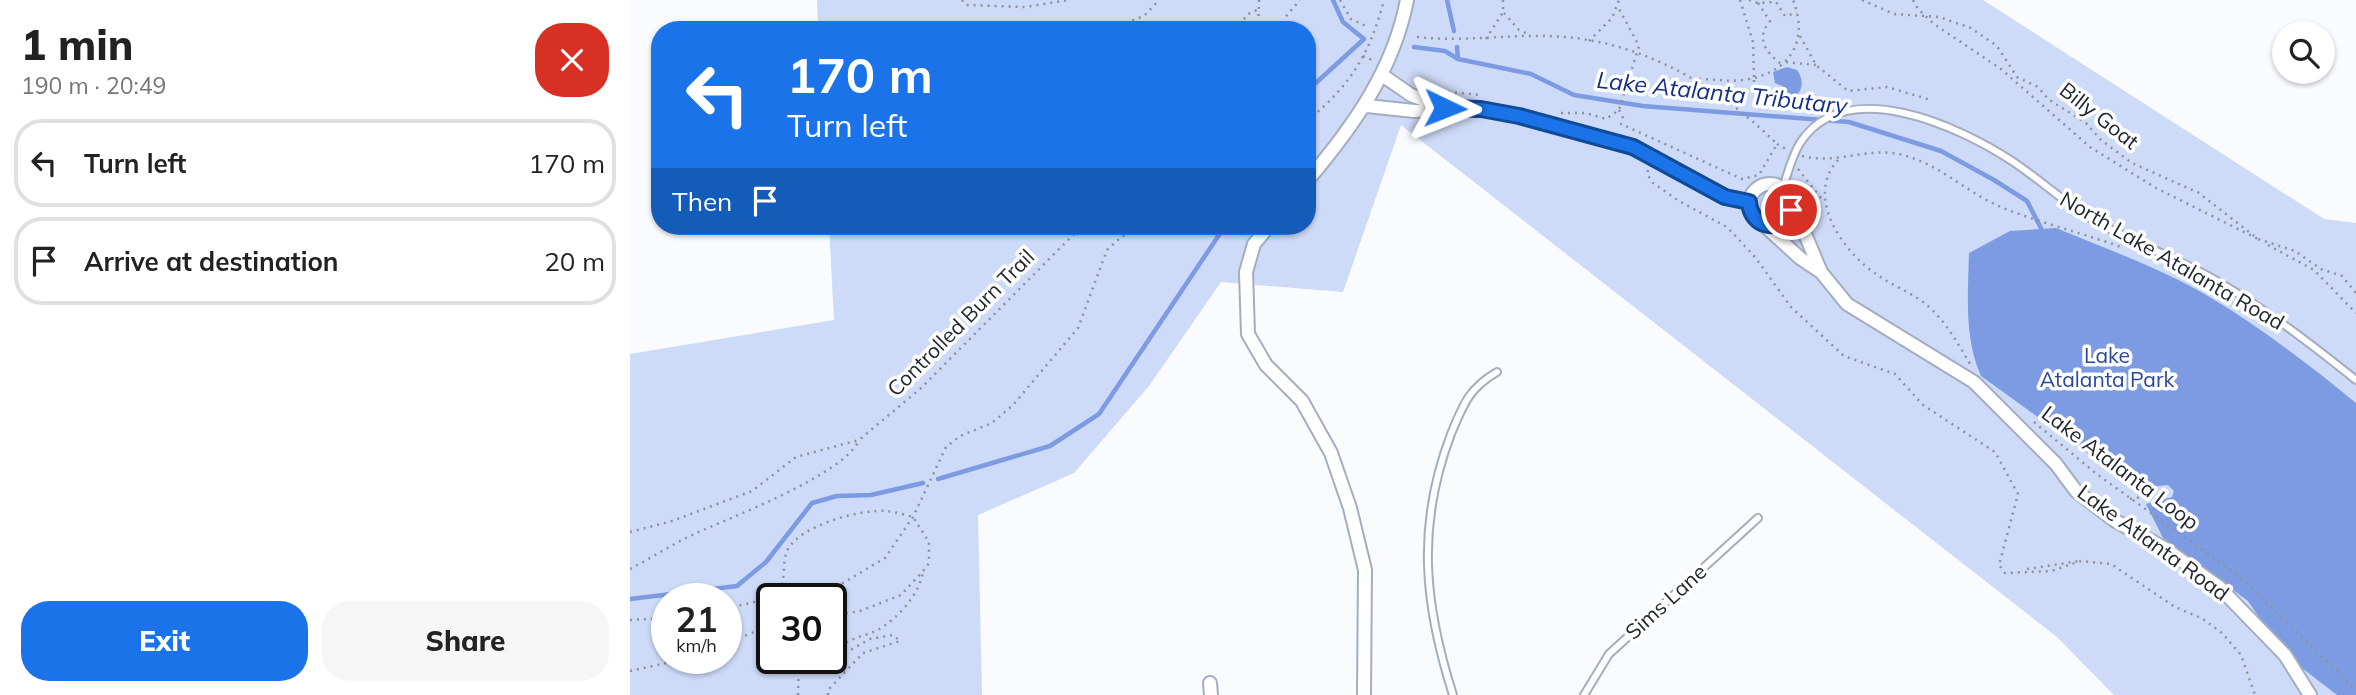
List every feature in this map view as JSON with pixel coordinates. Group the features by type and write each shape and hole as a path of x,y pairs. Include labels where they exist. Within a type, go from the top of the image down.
{"street":[{"path":"1316,170 1367,106 1382,75 1407,0"},
{"path":"1382,75 1411,95 1445,108"},
{"path":"1367,106 1414,111 1481,109 1519,116 1633,147 1725,197 1749,202"},
{"path":"1774,183 1783,187 1792,203 1784,221 1770,226 1764,225 1752,216 1749,202 1760,186 1774,183"},
{"name":"Lake Atlanta Road","path":"1792,203 1821,272 1847,304 1975,382 2056,464 2076,491 2114,520 2164,548 2219,587 2285,655 2310,695"},
{"name":"Lake Atlanta Road","path":"1764,225 1800,258 1821,272"},
{"path":"1262,235 1254,244 1246,272 1248,334 1266,365 1302,401 1331,453 1350,508 1365,570 1364,695"}],"lane":[{"name":"North Lake Atalanta Road","path":"1783,187 1800,143 1835,114 1868,109 1889,110 1939,123 2010,160 2066,204 2100,224 2215,280 2266,311 2356,380"},
{"path":"1453,695 1436,640 1427,584 1430,513 1442,459 1460,412 1476,384 1497,372"},
{"name":"Sims Lane","path":"1584,695 1609,654 1758,518"}],"path":[{"path":"962,0 966,5 1018,7 1069,0"},
{"path":"1130,21 1144,16 1159,0"},
{"path":"1258,21 1259,0"},
{"path":"1285,21 1287,15 1300,0"},
{"path":"1340,0 1351,19 1366,26"},
{"path":"1316,113 1343,90 1363,56 1384,0"},
{"path":"1486,39 1503,12 1503,0"},
{"path":"1589,41 1605,27 1618,8 1619,0"},
{"path":"1740,0 1753,45 1754,86"},
{"path":"1749,0 1758,3 1776,2 1785,16 1797,13"},
{"path":"1793,0 1800,36 1816,65 1848,91 1887,87 1931,100"},
{"name":"Billy Goat","path":"1862,0 1894,13 1956,21 1971,28 1997,46 2017,76 2038,86 2048,99 2086,123 2101,140 2132,163 2199,193 2258,239"},
{"name":"Billy Goat","path":"1913,0 1926,17 2021,85 2090,147 2167,194 2314,270 2356,313"},
{"path":"1758,3 1770,21 1762,33 1762,42 1767,52 1782,65"},
{"path":"1618,8 1634,34 1638,52 1619,110 1623,118 1621,124 1742,179 1759,174 1777,144"},
{"path":"1242,21 1248,14 1257,10"},
{"path":"1503,12 1518,30 1534,36"},
{"path":"1417,37 1486,39 1534,36 1589,41 1638,52 1697,80 1722,96 1786,152"},
{"path":"1697,80 1754,79 1786,62 1800,36"},
{"path":"1753,45 1762,42"},
{"path":"1363,56 1369,58"},
{"path":"1786,62 1816,65"},
{"path":"1803,156 1838,160 1870,153 1901,154 1948,174 1970,190 2008,210 2123,248"},
{"path":"1652,157 1647,174 1653,183 1679,201 1727,227 1755,257 1791,307 1844,356 1895,374 1923,405 1995,452 2018,494 1999,565 2005,573 2051,571 2081,561"},
{"path":"1824,202 1824,187 1830,169 1838,160"},
{"path":"1798,168 1824,202 1841,237 1859,258 1877,275 1929,307 1948,329 1974,369"},
{"name":"Controlled Burn Trail","path":"630,532 673,521 752,491 796,457 859,440 920,389 1073,235"},
{"path":"843,583 885,558 914,517 946,447 960,436 992,423 1013,405 1078,328 1107,250 1124,235"},
{"name":"Billy Goat","path":"2266,243 2295,251 2321,269 2342,276 2356,293"},
{"path":"2182,274 2247,312"},
{"name":"Lake Atalanta Loop","path":"2028,418 2142,508 2243,579 2356,690"},
{"name":"Controlled Burn Trail","path":"630,569 691,536 766,505 836,466 855,451 859,440"},
{"path":"2130,499 2166,493"},
{"path":"742,603 777,591 782,583 786,555 804,531 883,511 914,517 929,542 929,563 901,595 847,613"},
{"path":"2024,571 2041,565 2081,561 2111,564 2175,607 2203,619 2222,633 2241,655 2255,695"},
{"path":"828,695 828,690 863,653 900,641 893,635 870,639 845,653 838,651 852,640 882,628 894,617 920,589 923,570"},
{"path":"630,620 651,619"},
{"path":"630,671 651,666"},
{"path":"797,695 798,674"}],"green space":[{"name":"Lake Atalanta Park","path":"817,0 1983,0 2324,219 2356,223 2356,695 2114,695 2057,637 1401,125 1343,292 1221,282 1149,386 1074,473 978,515 982,695 630,695 630,354 834,320 829,235 1316,235 1316,21 818,21"}],"water":[{"path":"1787,67 1797,70 1802,83 1798,94 1790,99 1782,86 1775,83 1773,72"},
{"path":"2056,228 2152,268 2208,296 2247,320 2356,403 2356,695 2337,695 2285,655 2248,601 2163,538 2146,504 2172,497 2174,491 2168,485 2136,488 1981,376 1969,331 1969,253 2010,231"}],"waterway":[{"path":"1316,83 1364,39 1343,22 1333,0"},
{"path":"1447,0 1454,31"},
{"name":"Lake Atalanta Tributary","path":"1414,47 1445,51 1458,59 1531,74 1574,95 1643,106 1849,122 1941,151 1994,180 2027,201 2044,234"},
{"path":"1457,47 1458,59"},
{"path":"938,479 1050,446 1099,414 1219,235"},
{"path":"630,599 737,586 766,562 812,503 837,496 871,495 923,483"}],"route":[{"path":"1445,108 1481,109 1519,116 1633,147 1725,197 1749,202 1752,216 1764,225 1777,225 1784,221 1791,210"}]}
